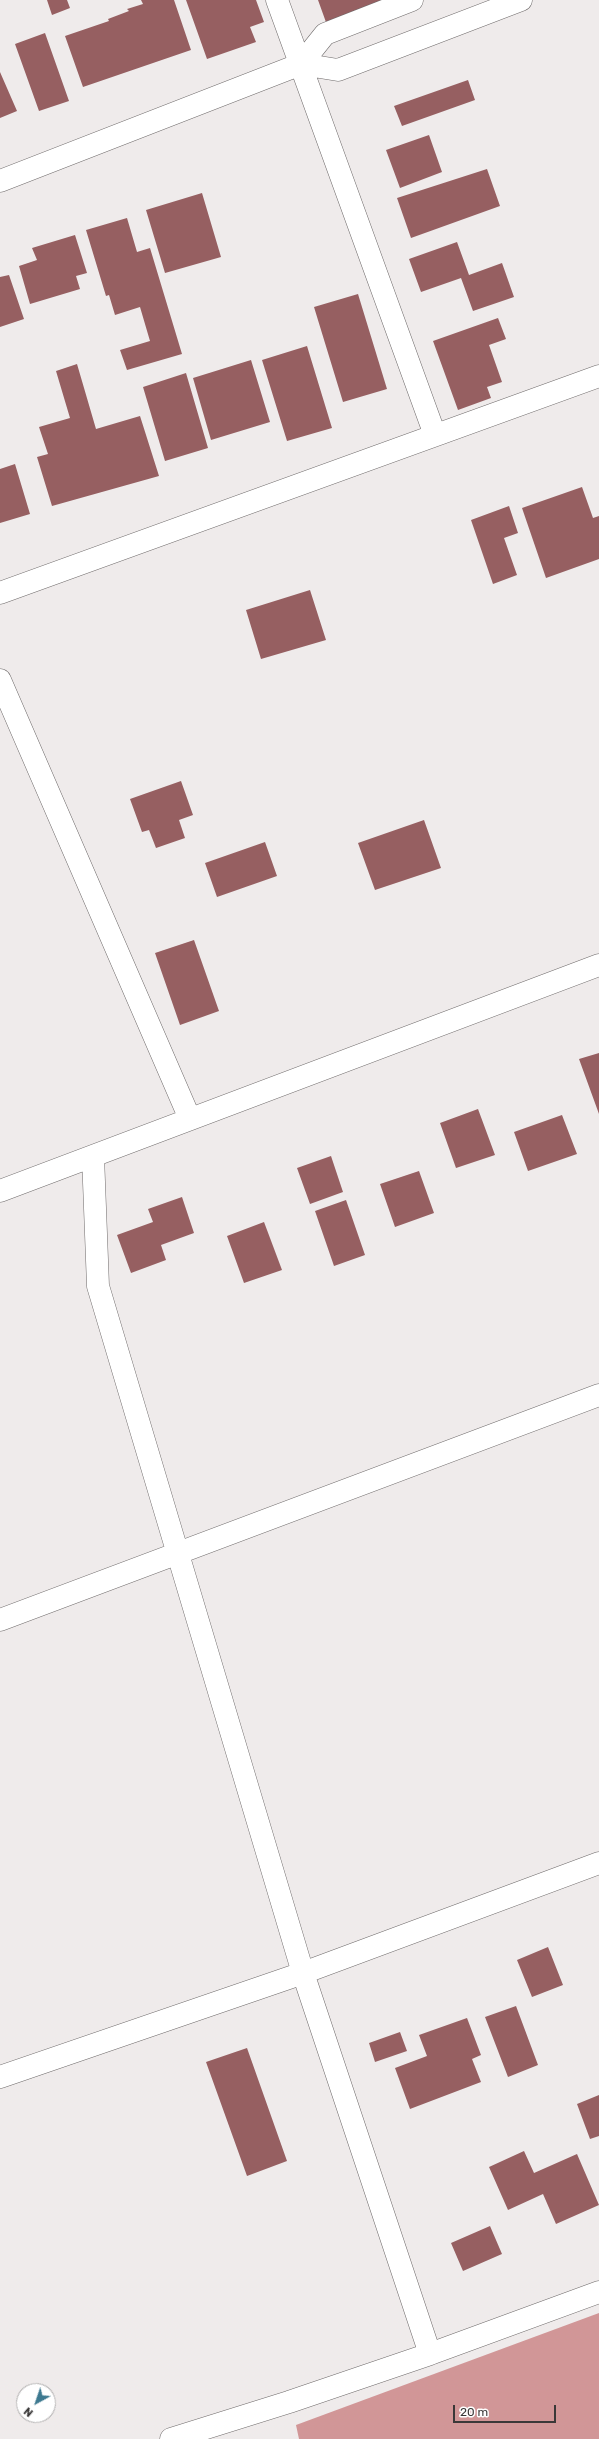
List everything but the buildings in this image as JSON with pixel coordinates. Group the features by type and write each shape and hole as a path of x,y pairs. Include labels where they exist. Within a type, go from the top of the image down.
{"street":[{"path":"277,0 436,435"},
{"path":"0,181 301,64 325,34 412,0"},
{"path":"301,64 338,70 521,0"},
{"path":"0,593 599,376"},
{"path":"0,680 190,1119"},
{"path":"0,1191 599,965"},
{"path":"93,1156 98,1286 303,1973 430,2354"},
{"path":"0,1620 599,1394"},
{"path":"0,2077 303,1973 599,1863"},
{"path":"171,2439 430,2354 599,2292"}],"shaded area":[{"path":"599,2313 599,2439 299,2439 296,2425"}]}
